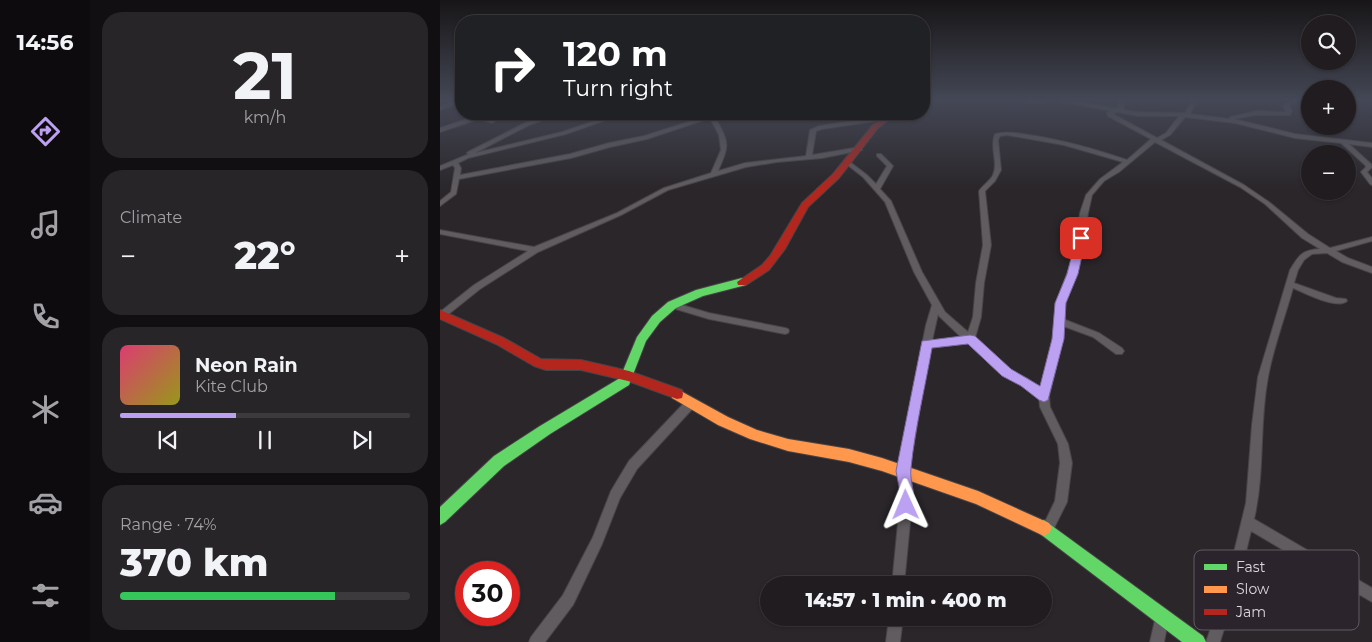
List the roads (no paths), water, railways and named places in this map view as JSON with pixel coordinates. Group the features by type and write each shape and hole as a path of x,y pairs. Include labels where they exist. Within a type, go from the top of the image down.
{"street":[{"path":"457,161 514,130"},
{"path":"440,168 457,161 573,130"},
{"path":"456,178 571,156 609,145 645,138 669,130"},
{"path":"714,174 724,150 720,130"},
{"path":"809,157 813,130"},
{"path":"440,516 499,461 545,430 615,389 629,376 633,356 640,342 660,315 672,305 681,299 696,294 726,288 751,278 764,270 781,250 807,203 848,163 872,130"},
{"path":"1139,130 1242,186 1267,203 1305,236 1345,260 1372,270"},
{"path":"1047,530 1061,502 1066,463 1063,444 1045,407 1044,396 1058,339 1060,303 1078,255 1084,213 1089,194 1102,180 1156,139 1168,134 1172,130"},
{"path":"1269,130 1295,136 1372,145"},
{"path":"970,339 978,317 980,283 987,245 982,191 997,174 997,157 994,144 997,135 1013,134 1062,142 1095,150 1128,162"},
{"path":"1342,142 1368,164 1369,166 1364,172 1372,183"},
{"path":"860,149 761,162 666,189 619,214 535,250 441,314 500,341 538,363 546,365 581,365 629,376 676,393 730,426 762,438 805,449 856,457 970,494 1012,511 1047,530 1198,642"},
{"path":"876,189 890,166 880,155"},
{"path":"440,204 454,192 458,168 457,161"},
{"path":"848,163 865,176 888,200 918,272 936,306 947,321 970,339 1006,373 1025,382 1044,396"},
{"path":"440,232 535,250"},
{"path":"1305,236 1310,252"},
{"path":"1240,550 1252,503 1257,425 1263,377 1294,270 1302,258 1310,252 1330,250 1372,239"},
{"path":"1290,284 1335,301 1343,301"},
{"path":"672,305 710,316 785,331"},
{"path":"899,576 907,492 903,471 930,325 936,306"},
{"path":"1058,320 1096,335 1119,351"},
{"path":"926,345 970,339"},
{"path":"536,642 568,600 598,540 615,495 633,465 691,403"},
{"path":"1247,522 1295,550"},
{"path":"1359,587 1372,595"},
{"path":"1157,642 1162,616"},
{"path":"894,642 895,626"},
{"path":"1213,642 1217,630"}]}
